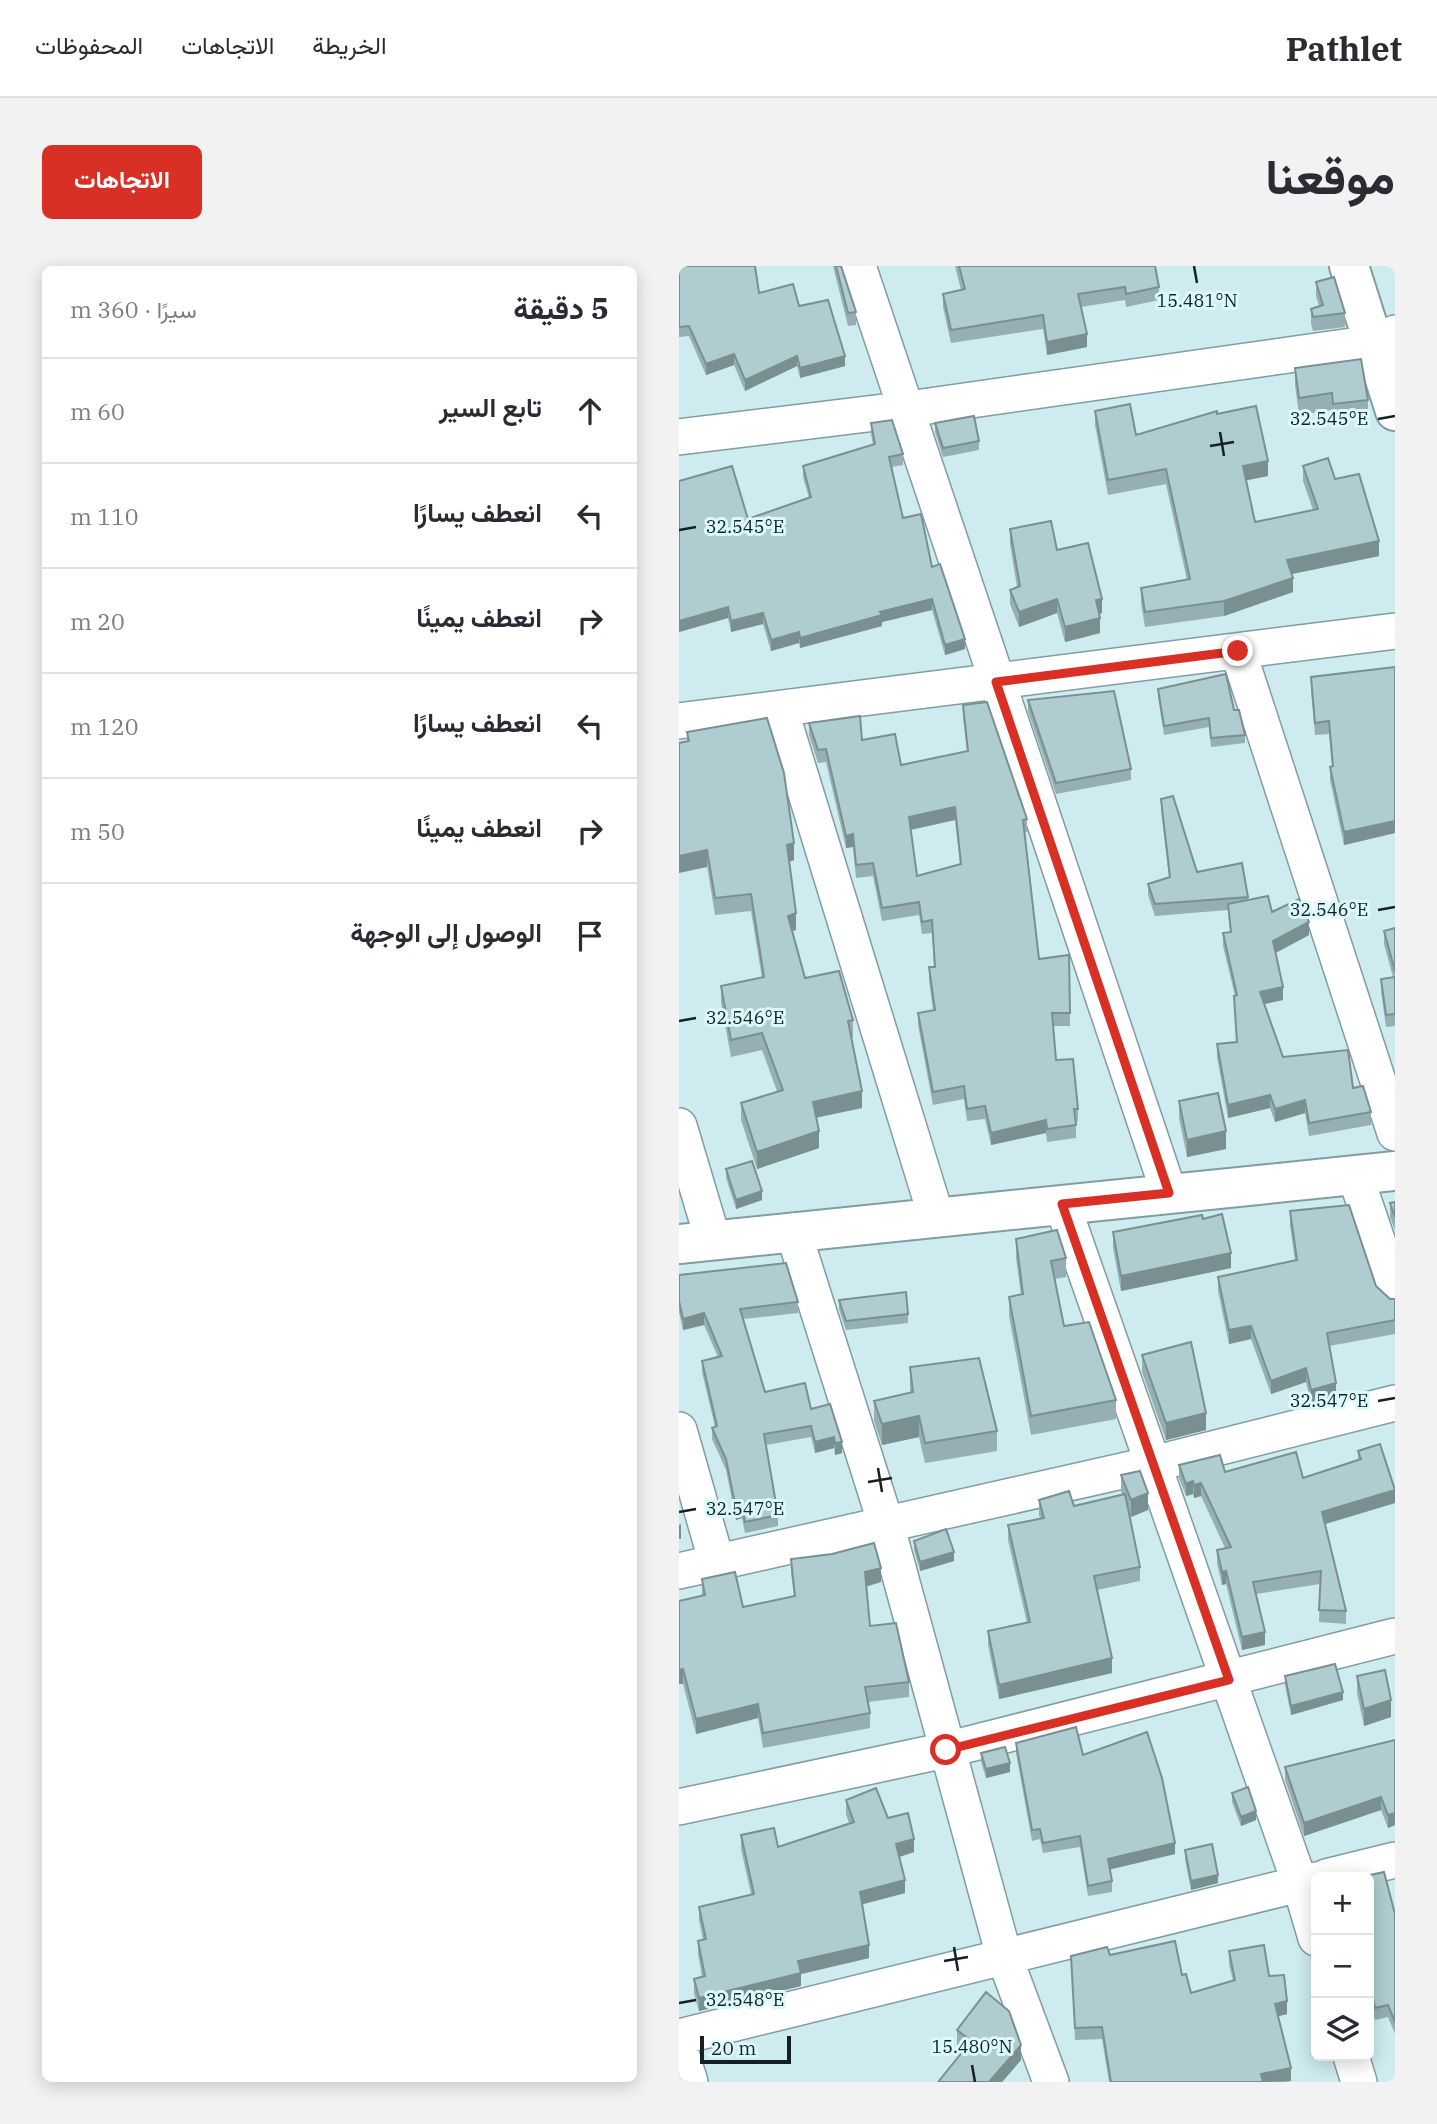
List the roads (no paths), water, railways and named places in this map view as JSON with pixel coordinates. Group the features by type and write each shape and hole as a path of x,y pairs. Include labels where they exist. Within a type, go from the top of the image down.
{"street":[{"path":"858,266 1169,1193"},
{"path":"1349,266 1384,338 1395,411"},
{"path":"679,437 908,410 1384,338"},
{"path":"679,721 1395,631"},
{"path":"1238,651 1395,1133"},
{"path":"780,709 936,1216"},
{"path":"679,1126 696,1242 1395,1171"},
{"path":"1356,1175 1395,1293"},
{"path":"1062,1204 1229,1680 1311,1873"},
{"path":"793,1231 886,1524 1004,1956 1051,2082"},
{"path":"679,1571 1153,1464 1395,1403"},
{"path":"679,1430 717,1563"},
{"path":"679,1807 946,1750 1395,1636"},
{"path":"1346,1872 1395,1860"},
{"path":"679,2037 1311,1881"},
{"path":"679,2047 690,2082"},
{"path":"1353,2061 1359,2082"}]}
